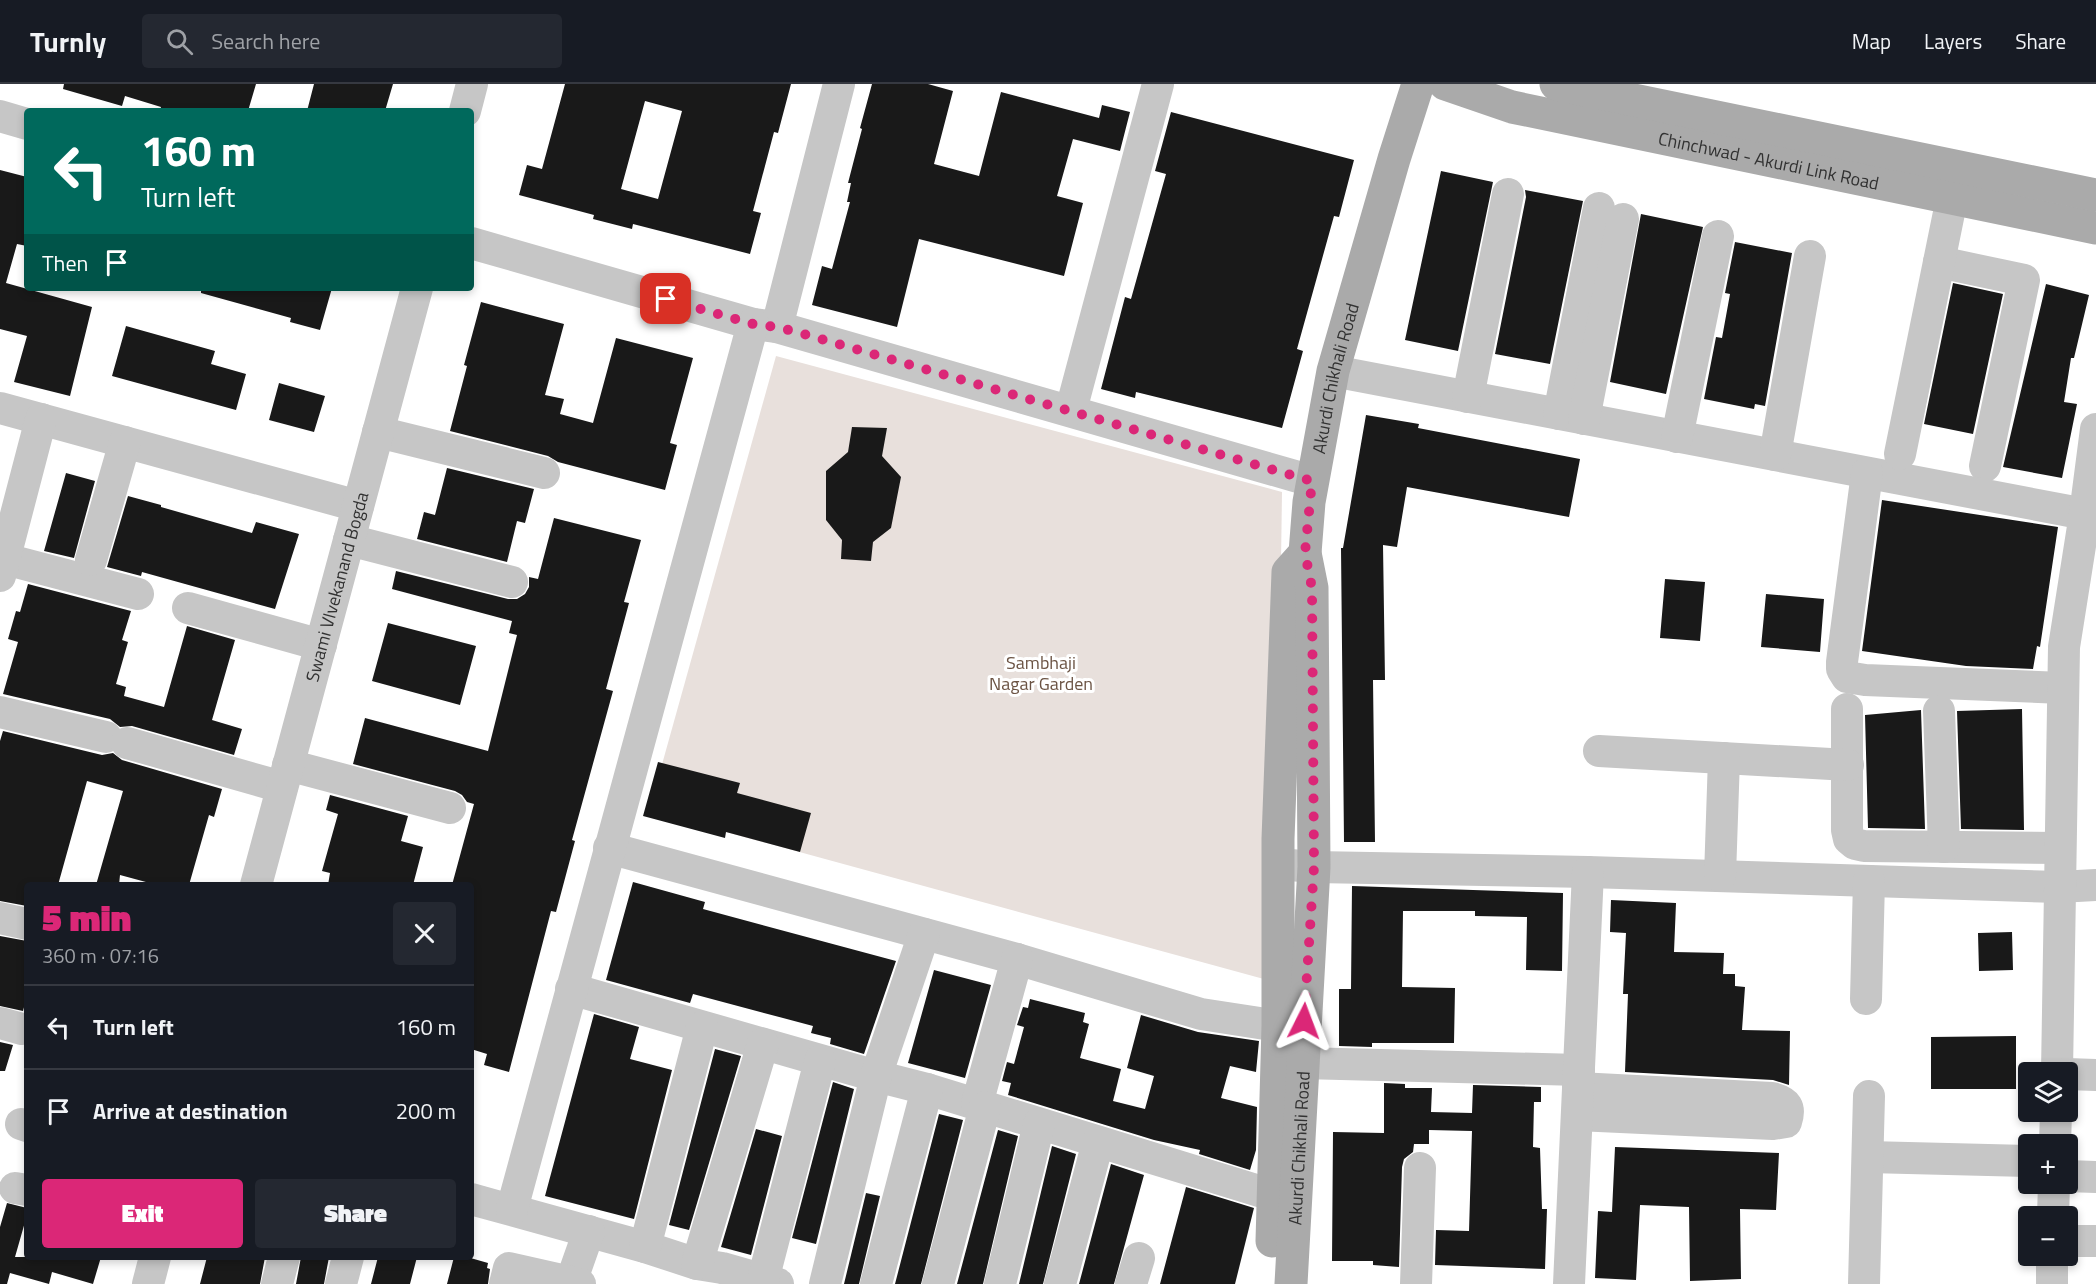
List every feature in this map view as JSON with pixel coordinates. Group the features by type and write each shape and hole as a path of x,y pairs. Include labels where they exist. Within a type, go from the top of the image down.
{"main road":[{"name":"Akurdi Chikhali Road","path":"1291,1284 1302,1062 1291,1023 1314,867 1312,588 1305,553 1312,481 1333,371 1418,84"},
{"name":"Chinchwad - Akurdi Link Road","path":"1445,84 1512,107 2096,228"},
{"name":"Chinchwad - Akurdi Link Road","path":"1556,84 2096,195"},
{"path":"1271,1284 1272,1196 1291,1023 1278,864 1288,572 1305,553"}],"street":[{"path":"466,108 472,84"},
{"path":"512,1209 609,848 839,84"},
{"path":"1071,410 1151,85"},
{"path":"0,116 24,123"},
{"path":"1468,397 1508,194"},
{"path":"1900,454 1952,198"},
{"path":"1572,416 1611,214"},
{"path":"1677,437 1718,236"},
{"path":"474,244 1071,410 1312,481"},
{"path":"1775,455 1810,256"},
{"path":"1939,262 2024,280 1985,466"},
{"name":"Swami VIvekanand Bogda","path":"257,882 416,291"},
{"path":"1333,371 2085,514"},
{"path":"0,408 358,506"},
{"path":"41,419 2,568 138,594"},
{"path":"2057,1062 2064,647 2096,429"},
{"path":"378,432 544,473"},
{"path":"91,560 125,442"},
{"path":"1867,472 1842,662 1842,669 1847,677 1865,681 2063,688"},
{"path":"349,540 512,582"},
{"path":"188,608 321,645"},
{"path":"1847,709 1848,765 1845,817 1849,839 1855,844 1864,846 2060,848"},
{"path":"1940,711 1944,847"},
{"path":"0,712 285,776 450,808"},
{"path":"1599,751 1848,765"},
{"path":"1720,876 1724,758"},
{"path":"609,848 1017,959 1201,1014 1291,1023"},
{"path":"1278,864 1314,867 1588,872 2059,887 2096,885"},
{"path":"1569,1284 1588,872"},
{"path":"1866,999 1869,881"},
{"path":"0,918 24,923"},
{"path":"825,1284 876,1076 924,934"},
{"path":"938,1284 1017,959"},
{"path":"571,989 820,1061 927,1089 1272,1196"},
{"path":"645,1247 702,1027"},
{"path":"712,1272 763,1044"},
{"path":"474,1200 645,1247 712,1272 771,1282 820,1061"},
{"path":"1302,1062 1578,1091 1782,1124 1786,1122 1789,1114 1784,1101 1772,1098 1578,1091"},
{"path":"2078,1074 2096,1075"},
{"path":"876,1284 927,1089"},
{"path":"1864,1284 1869,1096"},
{"path":"1000,1284 1039,1124"},
{"path":"1060,1284 1098,1142"},
{"path":"1868,1157 2018,1161"},
{"path":"1416,1284 1420,1168"},
{"path":"2078,1176 2096,1177"},
{"path":"505,1284 509,1268 576,1283 589,1231"},
{"path":"2078,1241 2096,1241"},
{"path":"148,1284 154,1260"},
{"path":"277,1284 283,1260"},
{"path":"341,1284 347,1260"},
{"path":"2052,1266 2052,1284"}],"green space":[{"name":"Sambhaji Nagar Garden","path":"776,356 1282,492 1275,982 649,811"}],"building":[{"path":"64,84 256,84 249,108 161,108 125,96 122,106 63,89"},
{"path":"314,84 393,84 386,108 308,108"},
{"path":"565,84 791,84 778,133 774,132 753,211 761,213 750,254 633,224 632,229 593,219 594,215 519,195 527,165 542,169","holes":["645,101 682,111 658,199 621,189"]},
{"path":"872,84 928,84 953,91 934,164 979,176 1001,92 1099,118 1102,105 1130,112 1120,151 1073,139 1057,196 1083,203 1064,276 919,239 897,327 812,305 822,266 832,269 850,202 847,202 851,183 848,183"},
{"path":"1171,112 1354,160 1339,217 1334,216 1297,349 1303,351 1282,428 1136,392 1135,398 1101,389 1125,297 1131,299 1166,174 1155,171"},
{"path":"0,170 24,176 24,245 17,244 6,283 24,288 24,291 35,291 92,307 70,396 14,382 27,336 0,329"},
{"path":"1441,171 1493,182 1458,351 1405,340"},
{"path":"1525,190 1583,201 1550,364 1495,354 1526,197"},
{"path":"1641,214 1703,227 1666,394 1610,382"},
{"path":"1735,242 1792,253 1765,406 1755,404 1754,409 1704,399 1716,337 1722,338 1730,294 1725,293"},
{"path":"1953,283 2003,294 1973,434 1924,424"},
{"path":"2046,284 2089,295 2074,358 2071,358 2064,402 2077,404 2062,478 2003,467"},
{"path":"201,291 331,291 320,330 290,322 291,318 201,293"},
{"path":"481,302 564,324 545,395 564,399 560,414 593,423 616,338 693,358 670,443 677,445 665,490 558,462 548,456 450,431 467,366 464,365"},
{"path":"126,326 215,351 211,364 246,374 236,410 112,376"},
{"path":"279,383 325,396 314,432 269,420"},
{"path":"1366,415 1419,424 1418,428 1580,459 1569,517 1407,487 1397,547 1383,545 1385,680 1373,680 1375,842 1344,842 1341,548 1343,548"},
{"path":"852,427 887,428 882,456 901,477 891,528 873,542 871,561 841,559 842,540 826,520 826,471 848,452"},
{"path":"447,468 534,489 525,523 517,521 507,562 417,539 424,512 435,515"},
{"path":"66,473 95,481 74,558 44,551"},
{"path":"128,496 252,533 256,522 299,534 275,609 142,572 141,576 107,567"},
{"path":"1882,500 2058,527 2040,647 2037,646 2033,669 1966,666 1862,651"},
{"path":"554,518 641,540 624,602 629,603 606,689 613,691 572,840 575,841 556,912 551,911 509,1072 484,1065 487,1054 474,1050 474,882 453,882 474,804 467,802 455,791 353,764 365,718 488,751 517,635 509,633 512,621 392,589 396,571 508,599 517,599 525,594 529,587 529,577 538,579"},
{"path":"1665,579 1705,582 1700,641 1660,638"},
{"path":"28,584 131,611 122,640 128,642 116,684 126,687 124,696 164,707 187,626 235,640 212,720 242,729 234,755 132,726 120,727 110,719 3,694 18,642 8,639 16,611 20,612"},
{"path":"1766,594 1824,599 1820,652 1761,647"},
{"path":"388,623 476,646 460,705 372,681"},
{"path":"2022,709 2024,830 1961,829 1957,711"},
{"path":"1921,710 1925,829 1868,828 1865,715"},
{"path":"3,731 102,755 113,753 122,760 222,789 214,817 209,815 190,882 146,882 120,875 119,882 97,882 123,791 87,781 59,882 24,882 24,905 0,901 0,741"},
{"path":"658,762 740,783 737,793 811,813 800,852 726,832 725,838 643,816"},
{"path":"330,795 408,816 401,841 423,847 414,882 328,882 330,873 322,871 338,814 326,810"},
{"path":"633,882 705,902 703,909 896,961 864,1054 830,1044 831,1038 811,1033 813,1026 693,994 690,1003 606,980"},
{"path":"1352,886 1563,893 1562,971 1526,970 1527,917 1475,916 1475,911 1403,911 1402,987 1455,988 1454,1043 1372,1043 1372,1047 1339,1046 1339,989 1351,989"},
{"path":"1611,900 1676,903 1674,952 1724,953 1723,974 1735,974 1735,986 1745,987 1742,1030 1790,1031 1789,1085 1773,1080 1625,1072 1628,994 1623,994 1626,933 1610,932"},
{"path":"2012,932 2013,970 1979,971 1978,933"},
{"path":"0,936 24,940 24,1007 23,1011 0,1006"},
{"path":"934,970 991,985 965,1078 908,1063"},
{"path":"1030,999 1085,1013 1083,1022 1089,1024 1080,1058 1121,1069 1113,1101 1145,1109 1154,1076 1127,1068 1141,1015 1198,1032 1259,1041 1256,1072 1230,1066 1221,1098 1257,1107 1256,1150 1250,1170 1199,1154 1200,1150 1154,1140 1008,1095 1011,1083 1002,1081 1007,1062 1014,1064 1024,1027 1017,1025 1023,1007 1028,1008"},
{"path":"594,1014 639,1027 630,1059 672,1070 634,1219 545,1196"},
{"path":"2016,1036 2016,1089 1931,1089 1931,1037"},
{"path":"0,1042 13,1045 5,1071 0,1071"},
{"path":"715,1049 741,1056 689,1230 669,1225"},
{"path":"833,1082 854,1089 816,1244 792,1238"},
{"path":"1384,1083 1405,1084 1405,1088 1432,1088 1431,1112 1472,1113 1473,1085 1541,1087 1541,1102 1534,1102 1533,1147 1540,1148 1542,1209 1547,1209 1545,1269 1435,1265 1436,1230 1469,1231 1472,1131 1429,1130 1429,1144 1414,1144 1413,1152 1404,1159 1399,1267 1373,1265 1373,1261 1332,1261 1333,1132 1384,1133"},
{"path":"939,1114 963,1120 921,1284 895,1284"},
{"path":"756,1129 782,1136 751,1255 721,1247"},
{"path":"998,1130 1018,1136 983,1284 957,1284"},
{"path":"1052,1146 1076,1154 1043,1284 1019,1284"},
{"path":"1615,1147 1779,1153 1776,1210 1740,1209 1741,1279 1690,1281 1689,1207 1640,1205 1636,1280 1595,1278 1598,1211 1612,1212"},
{"path":"1111,1164 1144,1175 1114,1284 1079,1284"},
{"path":"1186,1187 1254,1208 1235,1284 1160,1284"},
{"path":"866,1193 880,1196 859,1284 844,1284"},
{"path":"7,1203 24,1207 24,1226 15,1257 24,1257 24,1260 100,1260 93,1284 52,1272 49,1284 10,1273 7,1284 0,1284 0,1227"},
{"path":"474,1259 488,1263 487,1268 490,1269 488,1284 447,1284 453,1260"},
{"path":"206,1260 264,1260 260,1284 200,1284"},
{"path":"300,1260 328,1260 324,1284 296,1284"},
{"path":"377,1260 416,1260 410,1284 371,1284"}],"route":[{"path":"666,299 753,324 800,333 1312,481 1305,553 1312,588 1314,867 1304,1021"}]}
